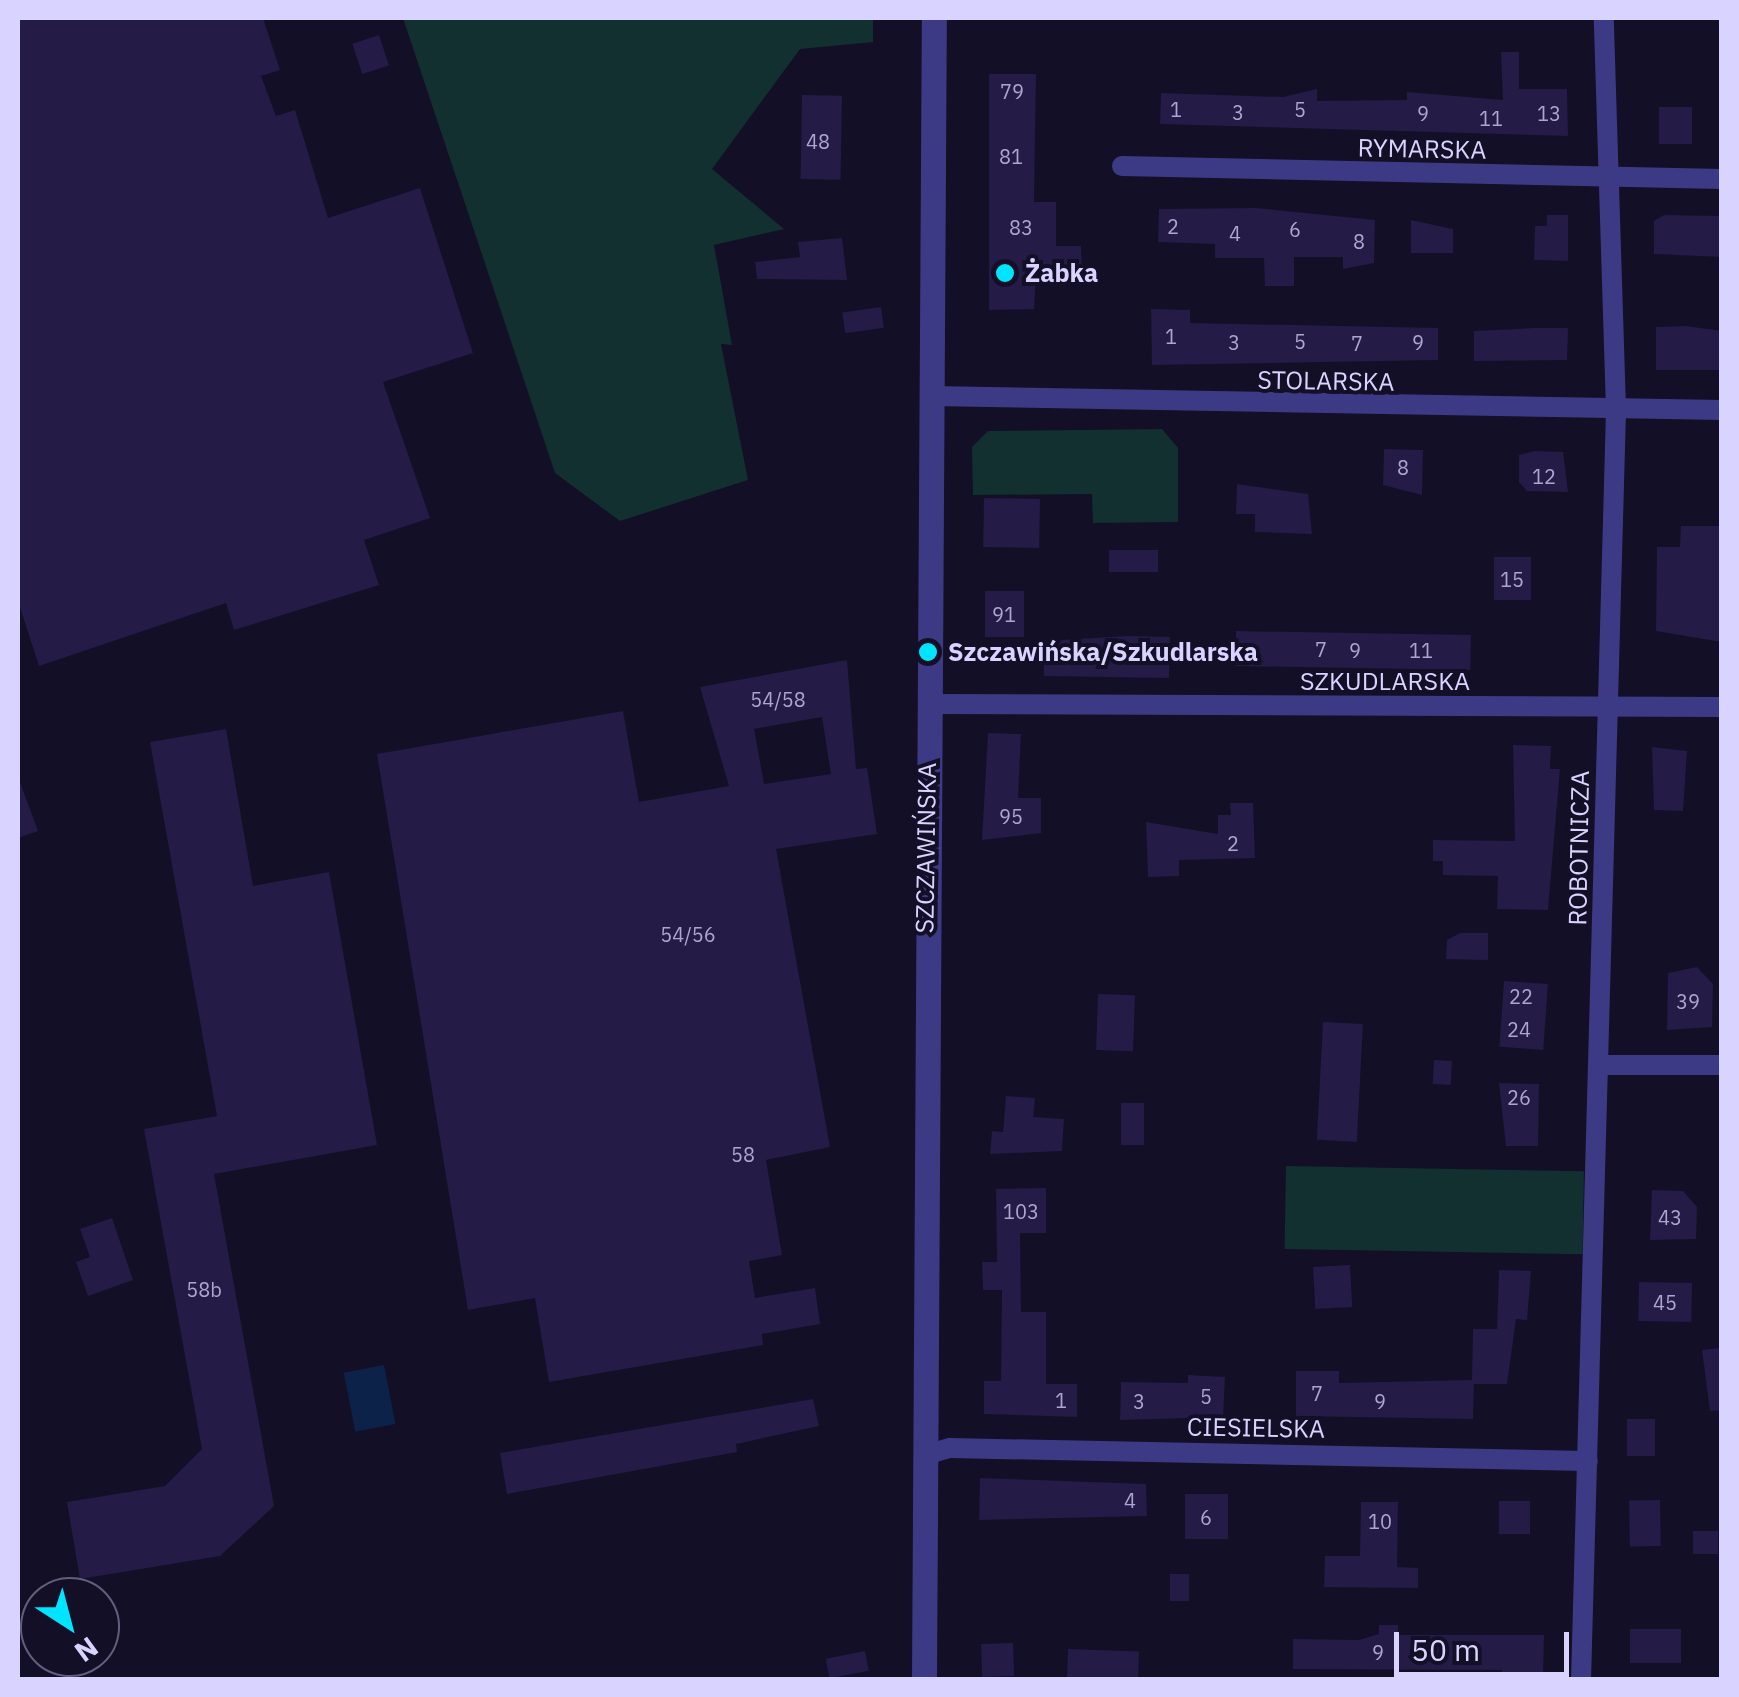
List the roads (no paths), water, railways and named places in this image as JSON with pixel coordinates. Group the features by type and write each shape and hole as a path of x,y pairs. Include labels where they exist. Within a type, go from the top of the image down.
{"street":[{"name":"SZCZAWIŃSKA","path":"924,1680 934,18"},
{"name":"ROBOTNICZA","path":"1581,1680 1602,1064 1606,708 1616,409 1604,18"},
{"name":"RYMARSKA","path":"1122,166 1722,179"},
{"name":"STOLARSKA","path":"930,396 1722,410"},
{"name":"SZKUDLARSKA","path":"928,704 1722,708"},
{"path":"1602,1064 1722,1065"},
{"name":"CIESIELSKA","path":"924,1455 950,1448 1588,1461"}],"water":[{"path":"384,1365 395,1424 355,1432 344,1373"}],"place":[{"name":"Żabka","path":"1005,273"},
{"name":"Szczawińska/Szkudlarska","path":"928,652"}]}
